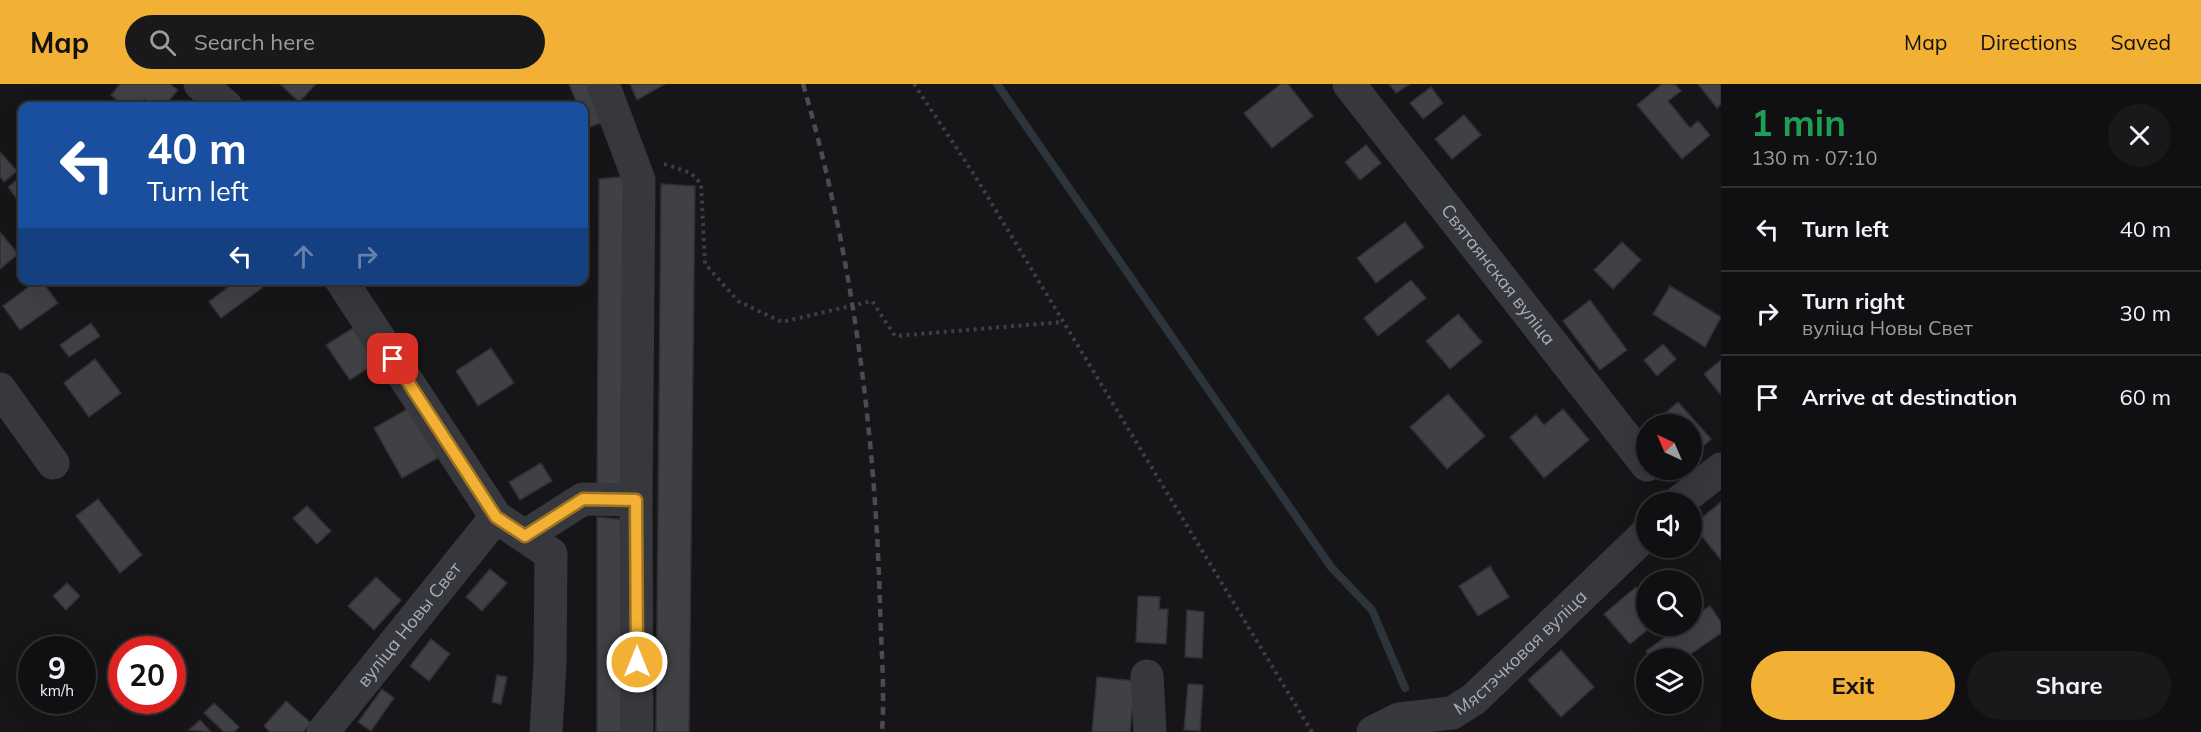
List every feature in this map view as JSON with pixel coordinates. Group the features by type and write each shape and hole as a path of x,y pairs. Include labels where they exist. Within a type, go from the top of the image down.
{"street":[{"path":"200,84 221,102"},
{"path":"603,84 639,180 636,500 637,732"},
{"name":"Святаянская вуліца","path":"1349,84 1636,451"},
{"path":"344,285 496,517 551,554 550,664 546,732"},
{"path":"0,389 53,463"},
{"path":"1691,492 1721,469"},
{"path":"1659,480 1669,492"},
{"path":"525,536 583,499 636,500"},
{"name":"вуліца Новы Свет","path":"323,732 496,517"},
{"name":"Мястэчковая вуліца","path":"1373,732 1399,719 1452,714 1474,699 1636,544"},
{"path":"1147,676 1150,732"}],"path":[{"path":"914,84 975,176 1312,732"},
{"path":"627,148 691,173 701,184 705,264 738,301 782,322 872,301 896,336 1064,322"}],"building":[{"path":"120,84 170,84 178,90 168,102 148,102 144,99 141,102 119,102 111,95"},
{"path":"280,84 316,84 299,102"},
{"path":"569,84 590,84 606,121 588,128 588,102 576,102"},
{"path":"630,84 665,84 637,100"},
{"path":"1281,84 1288,84 1313,116 1272,148 1244,113"},
{"path":"1389,84 1410,84 1396,93"},
{"path":"1662,84 1675,84 1681,91 1668,101 1690,128 1698,121 1710,135 1682,159 1637,105"},
{"path":"1698,84 1721,84 1721,104 1717,108"},
{"path":"1431,87 1443,103 1423,119 1410,103"},
{"path":"1464,115 1481,135 1452,159 1435,139"},
{"path":"1366,145 1381,163 1360,180 1345,162"},
{"path":"0,152 17,171 4,182 0,177"},
{"path":"631,176 626,490 597,489 599,179"},
{"path":"18,179 18,201 8,187"},
{"path":"661,184 695,186 689,732 656,732"},
{"path":"1405,222 1424,247 1376,283 1357,258"},
{"path":"0,232 18,254 0,269"},
{"path":"1622,242 1641,260 1613,289 1594,270"},
{"path":"1411,280 1426,298 1378,336 1364,318"},
{"path":"31,285 45,285 58,303 20,330 3,306"},
{"path":"231,285 260,285 262,288 221,318 209,302"},
{"path":"1670,286 1721,317 1705,347 1653,314"},
{"path":"1590,300 1627,350 1600,370 1563,321"},
{"path":"1458,314 1482,342 1450,369 1426,341"},
{"path":"91,323 100,336 69,357 60,345"},
{"path":"353,328 376,363 350,380 326,345"},
{"path":"1663,344 1676,359 1657,376 1644,360"},
{"path":"491,348 514,383 478,406 456,371"},
{"path":"95,359 121,393 89,417 64,383"},
{"path":"1721,360 1721,395 1704,374"},
{"path":"1448,394 1485,436 1447,469 1410,427"},
{"path":"1678,402 1689,414 1664,414"},
{"path":"409,408 438,458 402,478 374,428"},
{"path":"1563,409 1589,440 1544,478 1510,437 1536,415 1544,425"},
{"path":"1702,429 1711,439 1702,447"},
{"path":"541,463 552,481 520,500 509,482"},
{"path":"98,499 142,555 120,573 76,516"},
{"path":"1721,502 1721,560 1702,536 1702,518"},
{"path":"307,506 331,531 317,544 293,518"},
{"path":"597,517 628,520 628,732 597,732"},
{"path":"1490,566 1509,597 1478,616 1459,586"},
{"path":"490,569 507,583 482,611 466,597"},
{"path":"376,577 401,600 374,630 348,606"},
{"path":"67,583 80,596 66,610 53,596"},
{"path":"1636,587 1636,636 1640,636 1630,644 1604,614"},
{"path":"1138,596 1160,597 1159,609 1168,609 1166,644 1136,642"},
{"path":"1710,606 1721,622 1721,633 1699,648 1650,648 1667,636 1702,636 1702,611"},
{"path":"1187,610 1204,612 1202,658 1185,657"},
{"path":"431,639 450,654 429,681 410,666"},
{"path":"1561,650 1594,687 1561,717 1528,680"},
{"path":"497,675 507,677 501,704 492,702"},
{"path":"1097,677 1135,681 1130,732 1092,732"},
{"path":"1188,684 1203,685 1200,731 1184,730"},
{"path":"382,689 394,698 371,731 358,722"},
{"path":"286,701 311,723 303,732 270,732 264,726"},
{"path":"214,703 239,727 234,732 224,732 204,713"},
{"path":"200,720 211,732 189,730"}],"waterway":[{"path":"997,84 1331,567 1372,610 1405,688"}],"railway":[{"path":"803,84 835,212 858,342 873,473 883,684 882,732"}],"route":[{"path":"393,359 496,517 525,536 583,499 636,500 637,662"}]}
